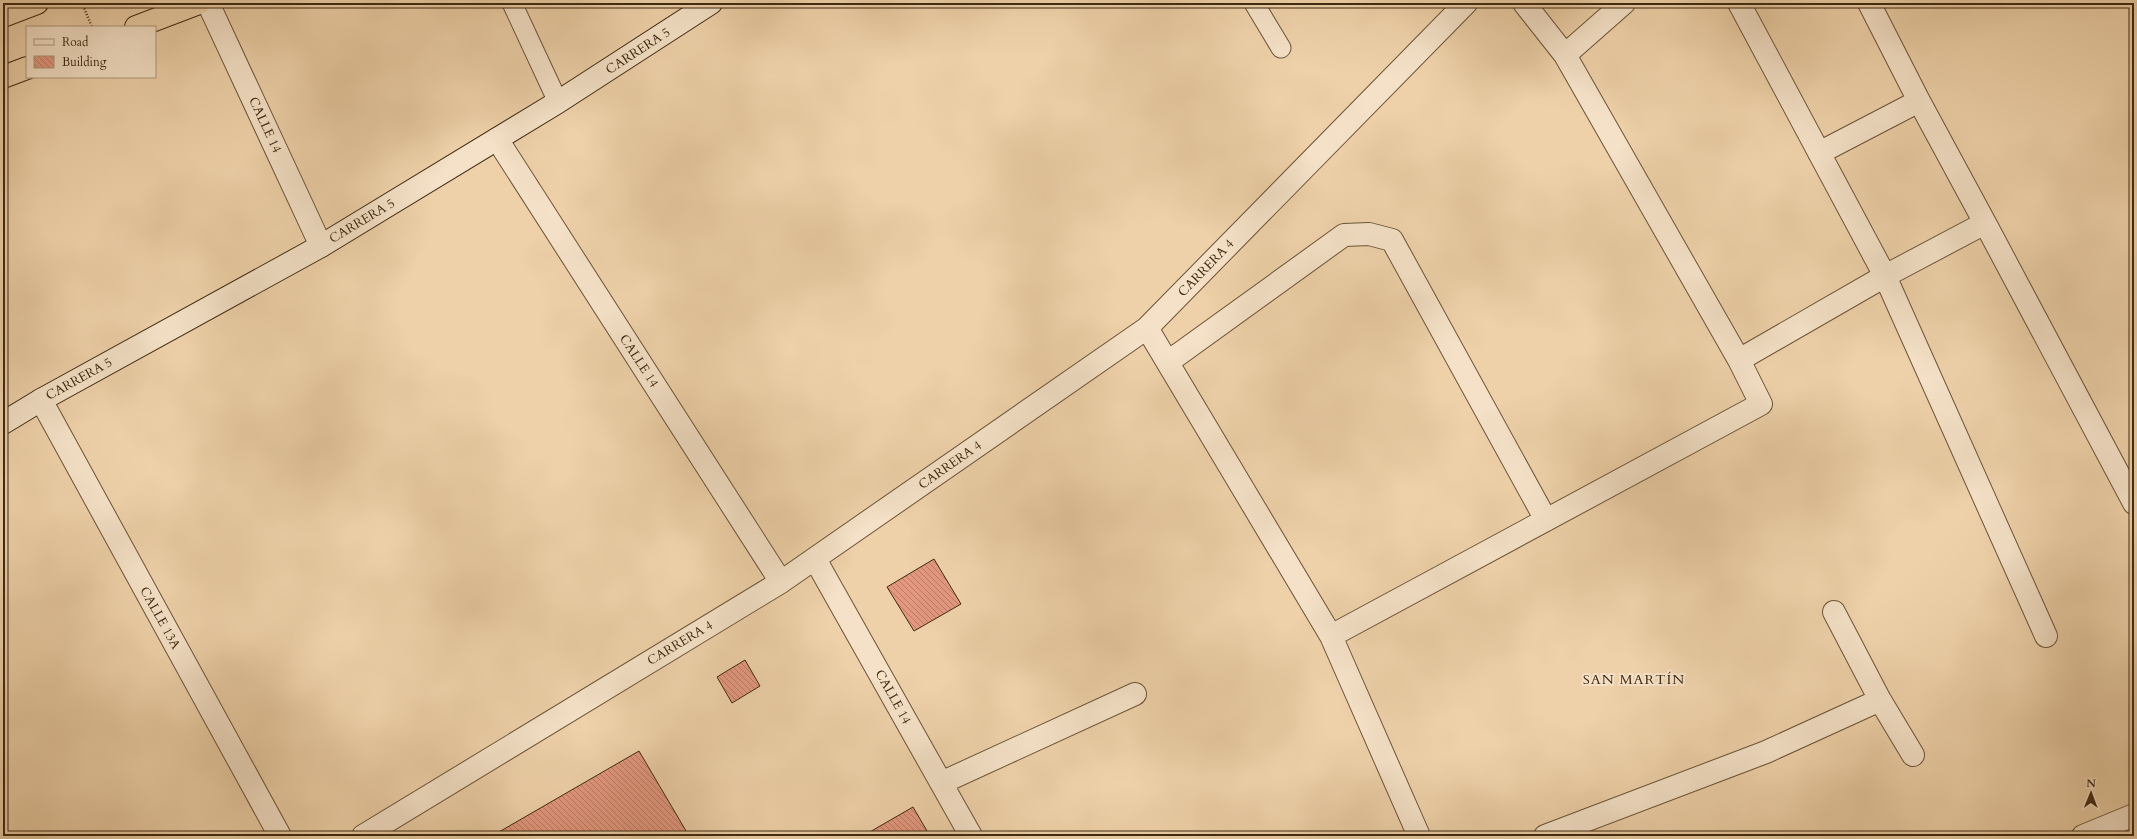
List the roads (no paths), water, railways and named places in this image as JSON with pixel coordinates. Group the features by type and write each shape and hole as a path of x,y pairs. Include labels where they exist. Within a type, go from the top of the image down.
{"highway":[{"path":"3,16 37,3"},
{"path":"139,26 199,3"},
{"path":"3,77 26,68"}],"street":[{"name":"CALLE 14","path":"208,3 321,246"},
{"name":"CARRERA 5","path":"3,423 41,400 321,246 558,102 711,3"},
{"name":"CARRERA 4","path":"363,836 780,582 1147,328 1466,3"},
{"path":"1331,636 1761,404 1739,360 1565,54 1524,3"},
{"path":"1565,54 1624,3"},
{"path":"1739,3 1884,276 2046,636"},
{"path":"1869,3 1919,101 2134,503"},
{"path":"1818,153 1919,101"},
{"name":"CALLE 14","path":"498,139 780,582"},
{"path":"1739,360 1884,276 1985,223"},
{"path":"1168,362 1344,235 1369,234 1392,240 1546,520"},
{"path":"1147,328 1331,636 1419,836"},
{"name":"CALLE 13A","path":"41,400 280,836"},
{"name":"CALLE 14","path":"815,559 971,836"},
{"path":"1834,612 1880,700 1913,755"},
{"path":"941,782 1135,694"},
{"path":"1545,836 1766,752 1880,700"},
{"path":"2083,836 2134,815"}],"lane":[{"path":"512,3 558,102"},
{"path":"1254,3 1281,48"}],"district":[{"name":"SAN MARTÍN","path":"1634,679"}]}
